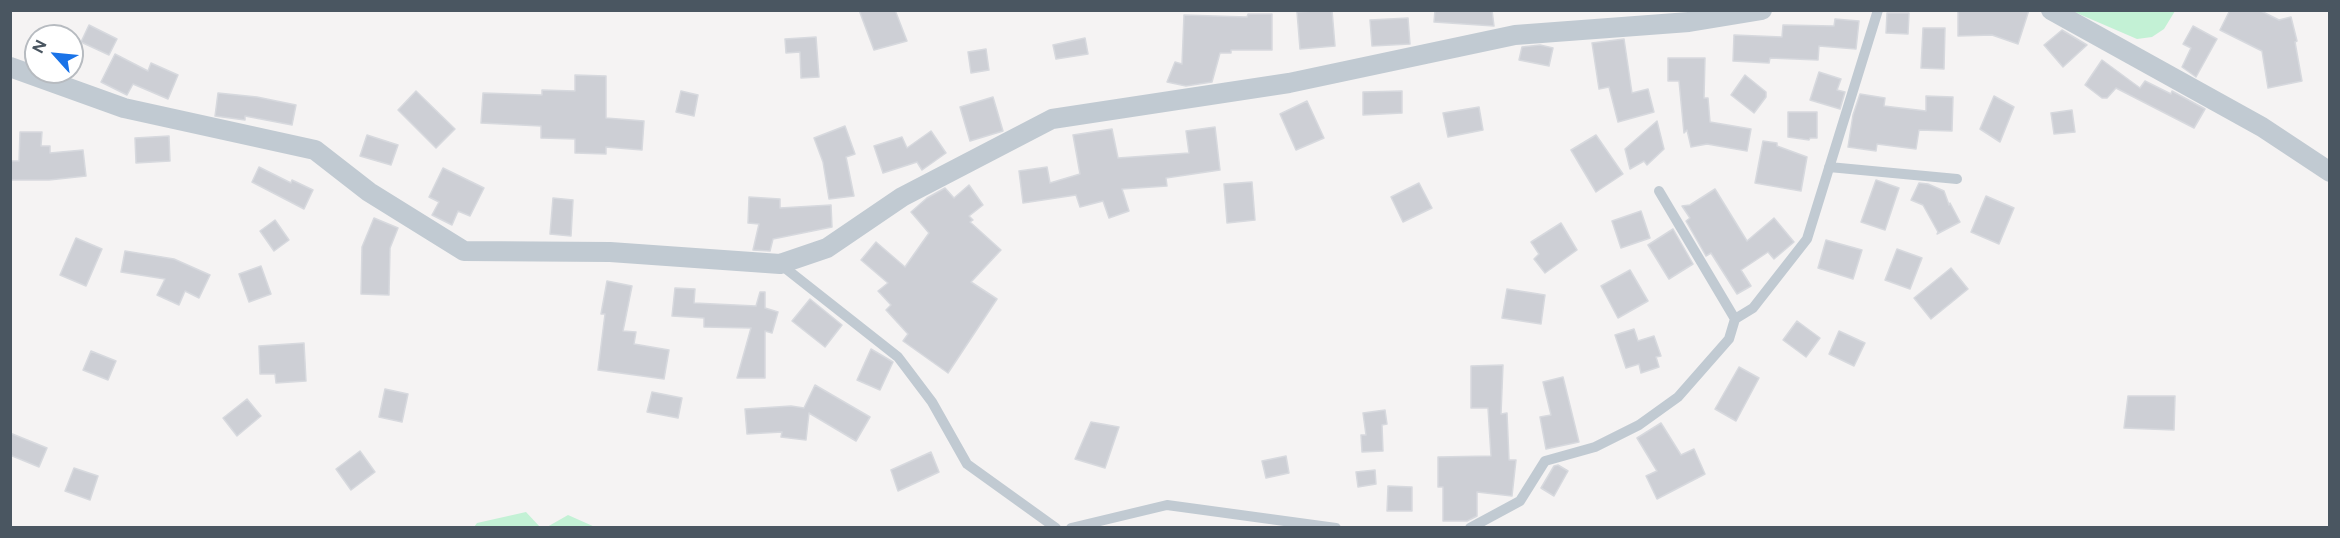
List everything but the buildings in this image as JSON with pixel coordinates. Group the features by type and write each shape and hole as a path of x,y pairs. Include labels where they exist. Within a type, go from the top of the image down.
{"street":[{"path":"10,67 124,108 315,150 369,192 464,251 610,252 780,264 827,248 902,197 1052,119 1289,83 1515,35 1689,22 1762,10"},
{"path":"2051,10 2262,127 2330,172"}],"lane":[{"path":"1470,528 1520,501 1545,461 1595,447 1639,425 1678,397 1729,339 1735,319 1753,308 1808,239 1828,167 1878,10"},
{"path":"1828,167 1958,179"},
{"path":"1659,191 1735,319"},
{"path":"780,264 898,357 932,402 966,464 1056,528"},
{"path":"1071,528 1167,505 1336,528"}],"green space":[{"path":"2072,11 2175,11 2164,29 2152,37 2137,39"},
{"path":"526,512 540,527 474,527 477,523"},
{"path":"568,515 595,527 547,527"}]}
